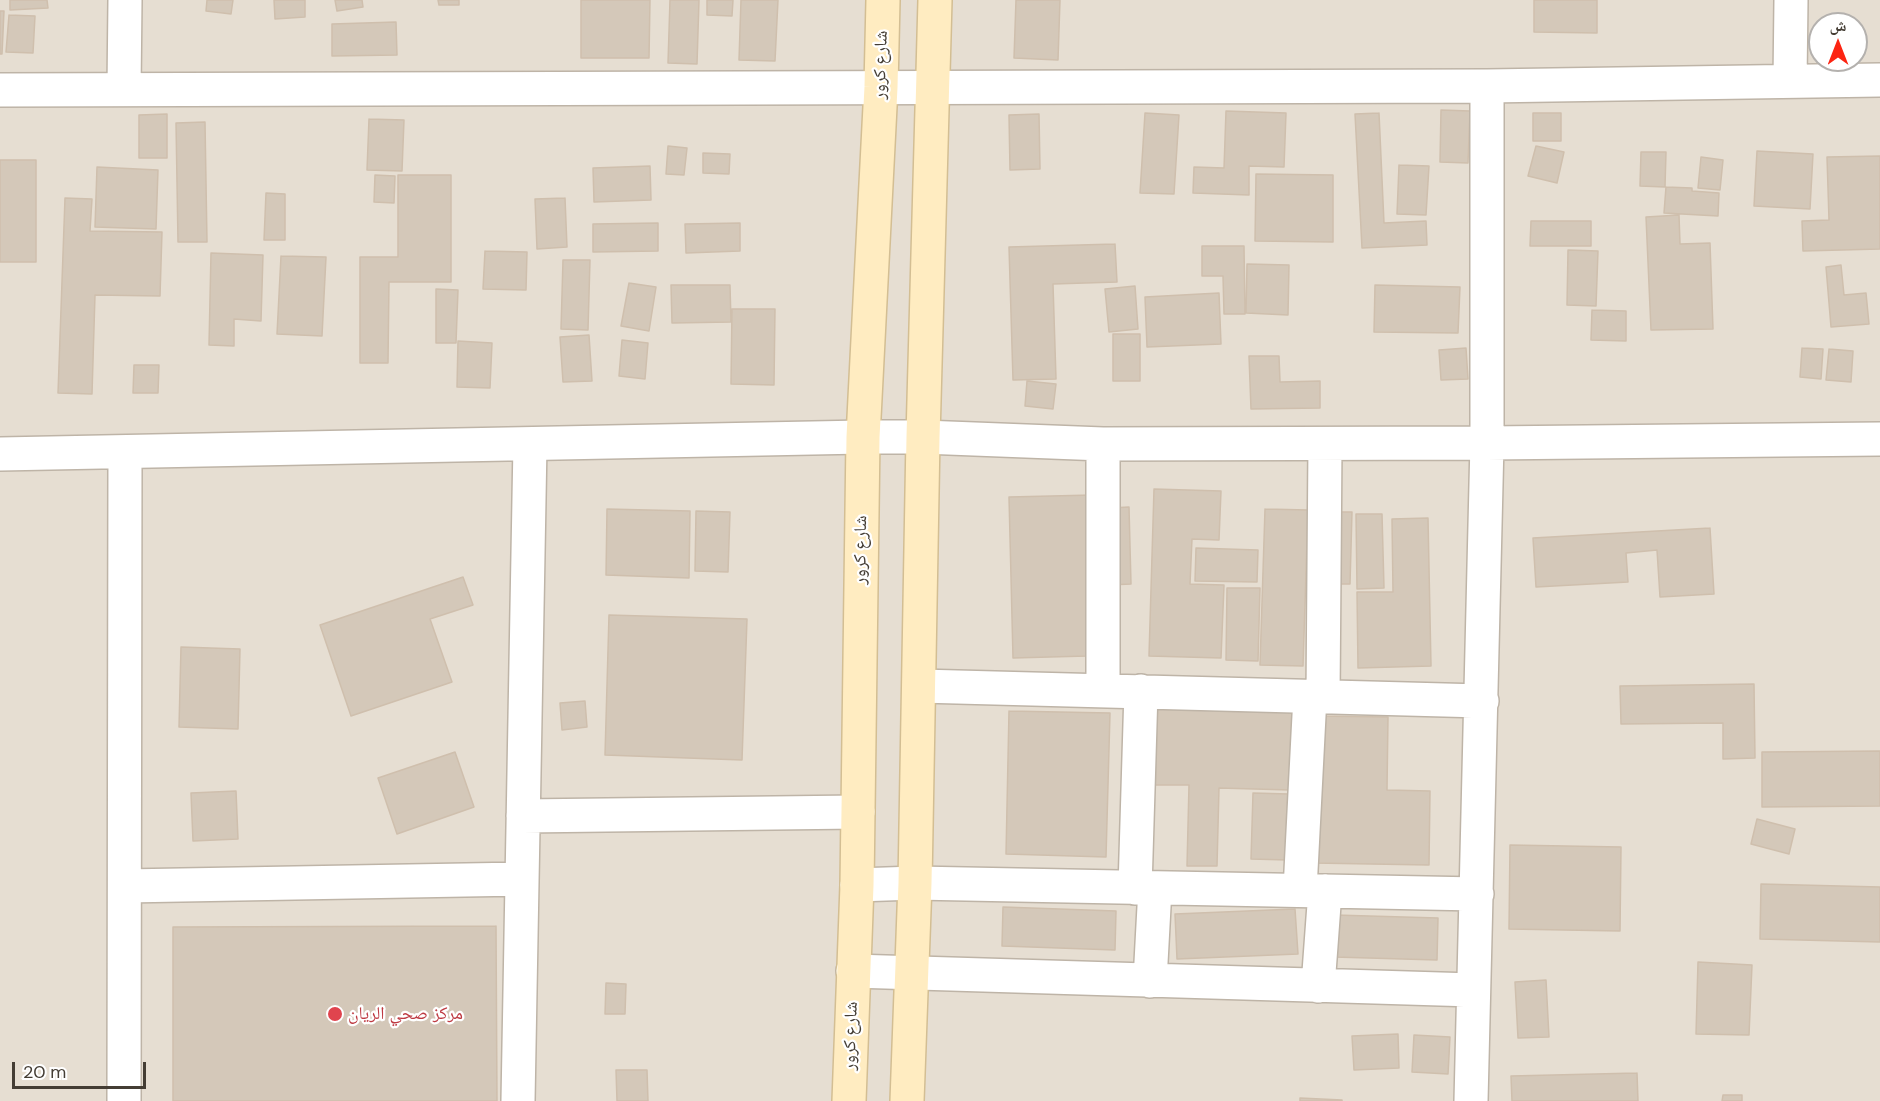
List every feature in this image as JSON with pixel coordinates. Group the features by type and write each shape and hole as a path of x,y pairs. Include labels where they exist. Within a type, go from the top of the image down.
{"main road":[{"name":"شارع كرور","path":"849,1101 857,885 863,436 883,0"},
{"path":"907,1101 915,883 923,436 935,0"}],"street":[{"path":"124,89 125,0"},
{"path":"1790,81 1791,0"},
{"path":"0,90 1487,86 1880,80"},
{"path":"1471,1101 1487,443 1487,86"},
{"path":"0,454 863,436 923,436 1103,444 1880,439"},
{"path":"518,1101 530,444"},
{"path":"1103,444 1103,691"},
{"path":"1318,986 1312,891 1325,444"},
{"path":"124,1101 125,452"},
{"path":"920,686 1482,701"},
{"path":"1141,692 1145,888 1150,981"},
{"path":"523,816 858,812"},
{"path":"125,886 522,879"},
{"path":"857,885 915,883 1477,894"},
{"path":"854,971 1473,990"}],"shaded area":[{"path":"0,0 1880,0 1880,1101 0,1101"}],"building":[{"path":"10,0 47,0 48,8 10,10"},
{"path":"207,0 233,0 231,14 206,11"},
{"path":"274,0 305,0 305,17 275,19"},
{"path":"335,0 362,0 363,7 337,11"},
{"path":"438,0 459,0 459,5 439,5"},
{"path":"581,0 650,0 649,58 581,58"},
{"path":"670,0 699,0 697,64 668,63"},
{"path":"707,0 733,0 732,16 707,15"},
{"path":"741,0 778,0 775,61 739,60"},
{"path":"1016,0 1060,0 1058,60 1014,58"},
{"path":"1534,0 1597,0 1597,33 1534,32"},
{"path":"0,11 4,11 2,54 0,54"},
{"path":"9,15 35,16 33,53 6,52"},
{"path":"396,22 397,55 332,56 332,24"},
{"path":"1441,110 1470,111 1468,163 1440,162"},
{"path":"1226,111 1286,113 1284,167 1249,166 1249,195 1193,193 1194,167 1224,168"},
{"path":"1145,113 1179,115 1174,194 1140,193"},
{"path":"1379,113 1384,223 1426,221 1427,245 1362,248 1355,114"},
{"path":"1533,113 1561,113 1561,141 1533,141"},
{"path":"167,114 167,158 139,158 139,115"},
{"path":"1039,114 1040,169 1010,170 1009,115"},
{"path":"369,119 404,120 402,171 367,170"},
{"path":"205,122 207,242 178,242 176,123"},
{"path":"668,146 687,148 684,175 666,174"},
{"path":"1536,146 1564,152 1557,183 1528,176"},
{"path":"1757,151 1813,154 1810,209 1754,206"},
{"path":"1641,152 1666,152 1665,187 1640,186"},
{"path":"703,153 730,154 729,174 703,173"},
{"path":"1880,156 1880,249 1803,251 1802,221 1829,220 1827,157"},
{"path":"1701,157 1723,160 1720,190 1698,188"},
{"path":"0,160 36,160 36,262 0,262"},
{"path":"1399,165 1429,166 1426,215 1397,214"},
{"path":"650,166 651,200 594,202 593,168"},
{"path":"97,167 158,170 156,229 95,227"},
{"path":"1256,174 1333,175 1333,242 1255,241"},
{"path":"375,175 395,176 394,203 374,202"},
{"path":"398,175 451,175 451,282 389,282 388,363 360,363 360,257 398,257"},
{"path":"1666,187 1692,188 1692,191 1719,193 1718,216 1664,213"},
{"path":"266,193 285,194 285,240 264,240"},
{"path":"65,198 92,199 90,231 162,232 160,296 95,295 92,394 58,393"},
{"path":"565,198 567,247 537,249 535,199"},
{"path":"1679,215 1680,244 1710,243 1713,329 1651,330 1646,217"},
{"path":"1531,221 1591,221 1591,246 1530,246"},
{"path":"658,223 658,251 593,252 593,224"},
{"path":"740,223 740,251 686,253 685,224"},
{"path":"1115,244 1117,282 1053,284 1056,379 1013,380 1009,247"},
{"path":"1202,246 1244,246 1245,314 1224,314 1223,276 1202,276"},
{"path":"1568,250 1598,251 1596,306 1567,305"},
{"path":"485,251 527,252 526,290 483,289"},
{"path":"211,253 263,255 261,321 234,319 234,346 209,345"},
{"path":"281,256 326,257 322,336 277,334"},
{"path":"563,260 590,260 588,330 561,329"},
{"path":"1247,264 1289,265 1288,315 1246,313"},
{"path":"1841,265 1844,295 1866,293 1869,324 1831,327 1826,267"},
{"path":"629,283 656,287 649,331 621,326"},
{"path":"671,285 730,285 731,322 672,323"},
{"path":"1375,285 1460,287 1458,333 1374,332"},
{"path":"1135,286 1138,329 1109,332 1105,289"},
{"path":"436,289 458,290 456,343 436,343"},
{"path":"1219,293 1221,344 1147,347 1145,297"},
{"path":"732,309 775,309 774,385 731,384"},
{"path":"1592,310 1626,311 1626,341 1591,340"},
{"path":"1113,334 1140,334 1140,381 1113,381"},
{"path":"589,335 592,381 563,382 560,337"},
{"path":"622,340 648,343 645,379 619,376"},
{"path":"458,341 492,343 490,388 457,387"},
{"path":"1466,348 1468,379 1441,380 1439,350"},
{"path":"1802,348 1823,349 1821,379 1800,377"},
{"path":"1829,349 1853,351 1851,382 1826,380"},
{"path":"1249,356 1279,356 1280,382 1320,381 1320,408 1251,409"},
{"path":"134,365 159,365 158,393 133,393"},
{"path":"1027,381 1056,384 1053,409 1025,406"},
{"path":"1154,489 1221,491 1219,540 1192,539 1190,584 1224,585 1221,658 1149,656"},
{"path":"1093,495 1093,509 1129,507 1131,584 1086,586 1087,656 1013,658 1009,497"},
{"path":"607,509 690,511 689,578 606,575"},
{"path":"1265,509 1308,510 1303,666 1260,665"},
{"path":"696,511 730,512 728,572 695,571"},
{"path":"1325,512 1352,512 1350,584 1324,584"},
{"path":"1356,514 1382,514 1384,588 1357,589"},
{"path":"1428,518 1431,666 1358,668 1357,592 1393,592 1392,519"},
{"path":"1710,528 1714,594 1660,597 1657,550 1626,553 1628,582 1536,587 1533,538"},
{"path":"1196,548 1258,550 1257,582 1195,581"},
{"path":"463,577 473,605 430,619 452,682 351,716 320,625"},
{"path":"1227,588 1260,588 1258,661 1226,660"},
{"path":"609,615 747,619 742,760 605,755"},
{"path":"181,647 240,649 238,729 179,727"},
{"path":"1754,684 1755,758 1723,759 1723,723 1621,724 1620,686"},
{"path":"585,701 587,727 562,730 560,703"},
{"path":"1148,709 1292,712 1290,790 1219,788 1217,866 1187,866 1189,785 1147,785"},
{"path":"1009,711 1110,713 1106,857 1006,854"},
{"path":"1316,716 1388,717 1387,790 1430,791 1429,865 1313,863"},
{"path":"1880,751 1880,806 1762,807 1762,752"},
{"path":"455,752 474,807 397,834 378,778"},
{"path":"236,791 238,839 193,841 191,793"},
{"path":"1253,793 1289,794 1288,860 1251,859"},
{"path":"1757,819 1795,829 1789,854 1751,844"},
{"path":"1510,845 1621,847 1620,931 1509,929"},
{"path":"1761,884 1880,887 1880,942 1760,939"},
{"path":"1003,907 1116,911 1115,950 1002,946"},
{"path":"1295,909 1298,954 1177,959 1175,914"},
{"path":"1335,915 1438,918 1437,960 1334,957"},
{"name":"مركز صحي الريان","path":"496,926 497,1101 173,1101 173,927"},
{"path":"1698,962 1752,965 1749,1035 1696,1034"},
{"path":"1546,980 1549,1037 1518,1038 1515,982"},
{"path":"606,983 626,984 625,1014 605,1014"},
{"path":"1398,1034 1399,1068 1354,1070 1352,1036"},
{"path":"1414,1035 1450,1037 1448,1074 1412,1072"},
{"path":"616,1070 647,1070 648,1101 617,1101"},
{"path":"1637,1073 1638,1101 1512,1101 1511,1076"},
{"path":"1723,1095 1742,1095 1742,1101 1722,1101"},
{"path":"1300,1098 1342,1100 1342,1101 1300,1101"}],"place":[{"name":"مركز صحي الريان","path":"335,1014"}]}
